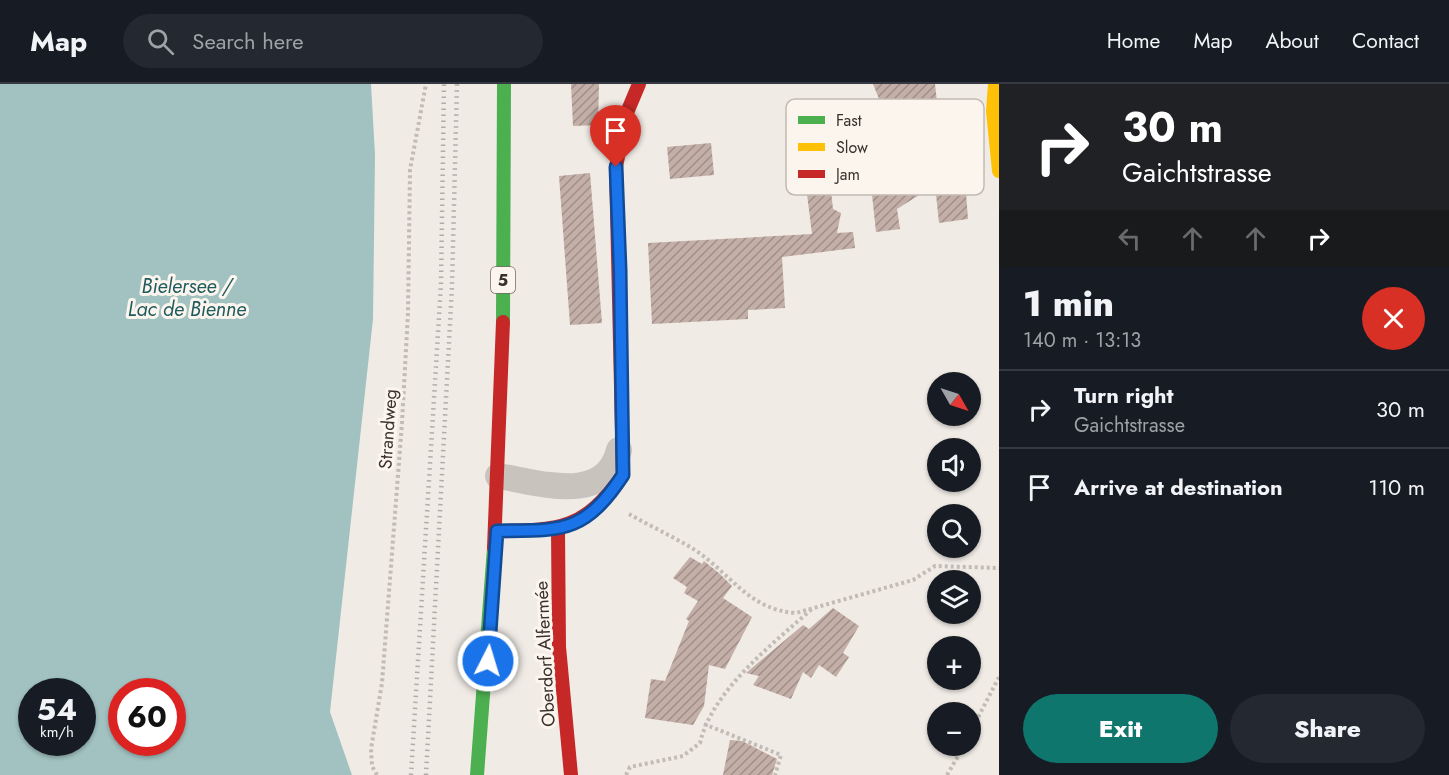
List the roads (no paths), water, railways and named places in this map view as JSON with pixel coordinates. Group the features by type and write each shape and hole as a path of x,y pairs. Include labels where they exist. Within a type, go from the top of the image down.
{"street":[{"name":"5","path":"477,775 497,531 505,200 504,84"},
{"path":"497,531 558,530 584,519 613,491 623,475 616,167 627,115 639,84"},
{"path":"995,84 993,111 999,171"},
{"path":"498,476 560,488 581,486 602,477 616,460 623,432"},
{"name":"Oberdorf Alfermée","path":"558,530 559,647 571,775"}],"water":[{"name":"Bielersee / Lac de Bienne","path":"0,84 371,84 375,155 373,319 330,712 352,775 0,775"}],"railway":[{"path":"411,775 441,284 444,84"},
{"path":"426,775 452,286 457,84"}]}
